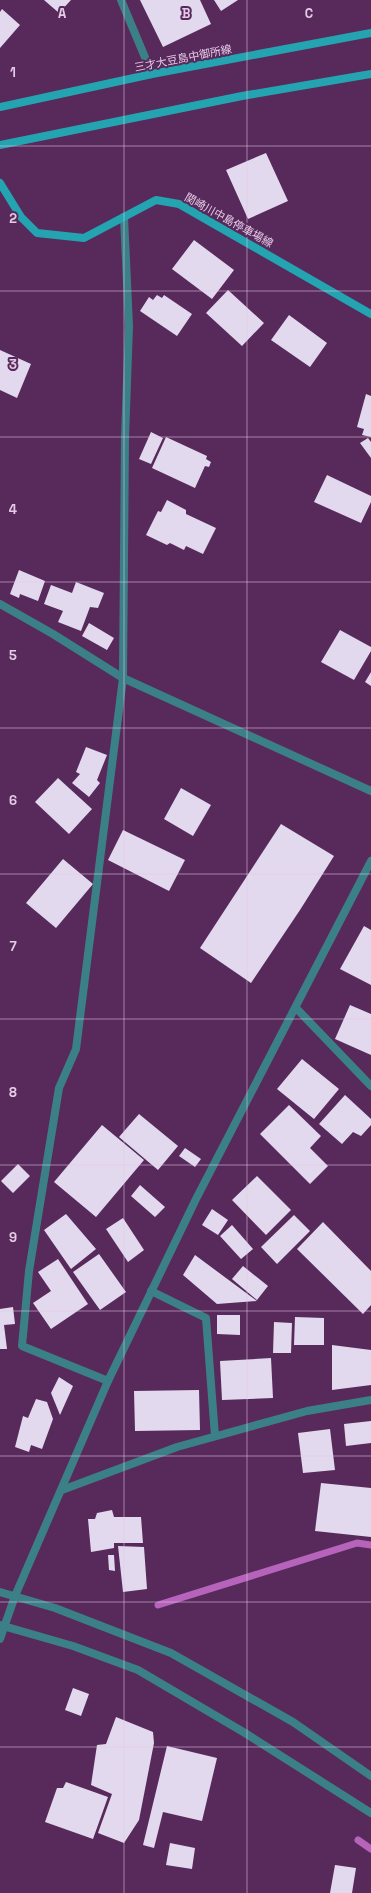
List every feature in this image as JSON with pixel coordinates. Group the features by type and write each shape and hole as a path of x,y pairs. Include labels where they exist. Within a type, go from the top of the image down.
{"main road":[{"name":"三才大豆島中御所線","path":"0,107 152,74 371,33"},
{"path":"0,145 242,96 371,74"},
{"name":"関崎川中島停車場線","path":"0,184 21,217 37,233 84,238 156,200 179,204 371,314"}],"street":[{"path":"122,0 152,74"},
{"path":"108,1381 22,1346 29,1271 59,1088 76,1049 123,678 125,437 129,326 124,217"},
{"path":"0,604 53,634 123,678 371,791"},
{"path":"0,1639 2,1625 62,1490 108,1381 196,1199 371,861"},
{"path":"296,1008 371,1086"},
{"path":"151,1291 206,1318 215,1436"},
{"path":"62,1490 177,1447 307,1411 371,1400"},
{"path":"0,1592 55,1608 171,1653 293,1722 371,1776"},
{"path":"2,1625 73,1646 138,1670 252,1738 371,1813"}],"building":[{"path":"44,0 71,0 59,13"},
{"path":"140,0 200,0 211,24 163,47"},
{"path":"214,0 238,0 221,11"},
{"path":"2,9 20,25 0,48 0,12"},
{"path":"266,153 288,201 248,219 226,170"},
{"path":"194,240 234,270 212,299 172,269"},
{"path":"228,290 264,323 242,346 206,313"},
{"path":"157,295 162,298 164,295 192,314 177,336 140,311 149,297 153,300"},
{"path":"289,315 327,343 310,367 271,340"},
{"path":"0,350 31,364 17,398 0,390"},
{"path":"366,394 371,396 371,437 362,435 364,429 357,427"},
{"path":"151,432 163,438 151,464 139,459"},
{"path":"166,437 207,456 206,459 211,462 209,467 205,466 195,488 152,468"},
{"path":"368,438 371,442 371,458 360,443"},
{"path":"327,475 371,496 371,502 361,523 314,502"},
{"path":"167,500 186,510 186,514 216,528 203,554 186,546 184,550 170,543 167,545 146,535 158,511 161,512"},
{"path":"19,570 45,581 38,601 20,594 19,598 10,594"},
{"path":"76,582 104,593 98,608 90,607 81,631 58,622 63,611 44,604 51,585 72,593"},
{"path":"89,623 114,638 107,650 82,636"},
{"path":"340,630 371,647 371,651 354,680 321,662"},
{"path":"371,672 371,686 365,682"},
{"path":"86,747 107,755 97,780 100,783 89,797 72,783 80,774 76,772"},
{"path":"58,778 92,809 69,834 35,802"},
{"path":"181,788 211,805 193,836 164,819"},
{"path":"281,824 334,856 251,983 200,948"},
{"path":"123,830 185,860 169,891 108,860"},
{"path":"63,859 93,884 56,928 26,903"},
{"path":"364,926 371,930 371,985 340,969"},
{"path":"350,1005 371,1014 371,1055 335,1039"},
{"path":"302,1059 339,1089 314,1119 277,1089"},
{"path":"345,1095 371,1119 371,1125 361,1136 353,1132 342,1144 319,1124"},
{"path":"289,1105 321,1136 310,1148 328,1166 310,1184 260,1134"},
{"path":"139,1114 178,1146 158,1170 119,1137"},
{"path":"102,1125 144,1160 96,1217 54,1182"},
{"path":"185,1148 201,1159 195,1167 179,1156"},
{"path":"18,1164 30,1176 13,1193 1,1181"},
{"path":"257,1176 291,1210 266,1235 232,1200"},
{"path":"140,1185 165,1207 155,1217 131,1196"},
{"path":"212,1209 228,1220 218,1235 202,1225"},
{"path":"66,1214 96,1249 71,1269 44,1230"},
{"path":"294,1215 310,1231 277,1264 261,1247"},
{"path":"123,1218 144,1250 128,1262 106,1229"},
{"path":"323,1222 371,1271 371,1305 363,1314 297,1249"},
{"path":"232,1225 253,1249 241,1259 220,1236"},
{"path":"99,1254 126,1292 100,1310 73,1272"},
{"path":"195,1255 257,1301 217,1304 183,1275"},
{"path":"58,1259 88,1304 51,1329 33,1303 51,1291 38,1272"},
{"path":"243,1266 268,1286 257,1300 232,1279"},
{"path":"13,1307 15,1324 4,1325 7,1349 0,1349 0,1309"},
{"path":"217,1315 240,1315 240,1335 217,1334"},
{"path":"295,1317 324,1318 324,1345 294,1345"},
{"path":"274,1322 292,1323 291,1353 273,1353"},
{"path":"332,1345 371,1350 371,1385 332,1390"},
{"path":"271,1358 273,1398 222,1400 220,1361"},
{"path":"59,1377 73,1386 60,1415 51,1393"},
{"path":"199,1390 200,1430 135,1431 134,1391"},
{"path":"36,1399 47,1402 53,1419 42,1449 31,1445 29,1452 15,1447 23,1416 28,1418"},
{"path":"371,1421 371,1443 346,1446 344,1424"},
{"path":"330,1429 335,1470 303,1473 298,1433"},
{"path":"321,1483 371,1488 371,1537 315,1531"},
{"path":"112,1510 114,1517 141,1517 143,1543 114,1543 114,1548 91,1552 88,1519 95,1519 97,1513"},
{"path":"118,1546 144,1547 147,1589 123,1592"},
{"path":"108,1555 114,1555 115,1571 109,1570"},
{"path":"73,1688 89,1694 81,1716 65,1710"},
{"path":"116,1717 153,1732 154,1743 139,1820 124,1843 98,1833 112,1794 91,1785 97,1745 106,1744"},
{"path":"167,1746 217,1758 202,1821 163,1812 154,1848 143,1845"},
{"path":"66,1782 108,1797 93,1839 45,1822 57,1788 63,1788"},
{"path":"170,1843 195,1848 192,1869 166,1865"},
{"path":"335,1865 356,1868 352,1893 330,1893"}],"waterway":[{"path":"158,1605 357,1543 371,1545"},
{"path":"358,1840 371,1849"}]}
